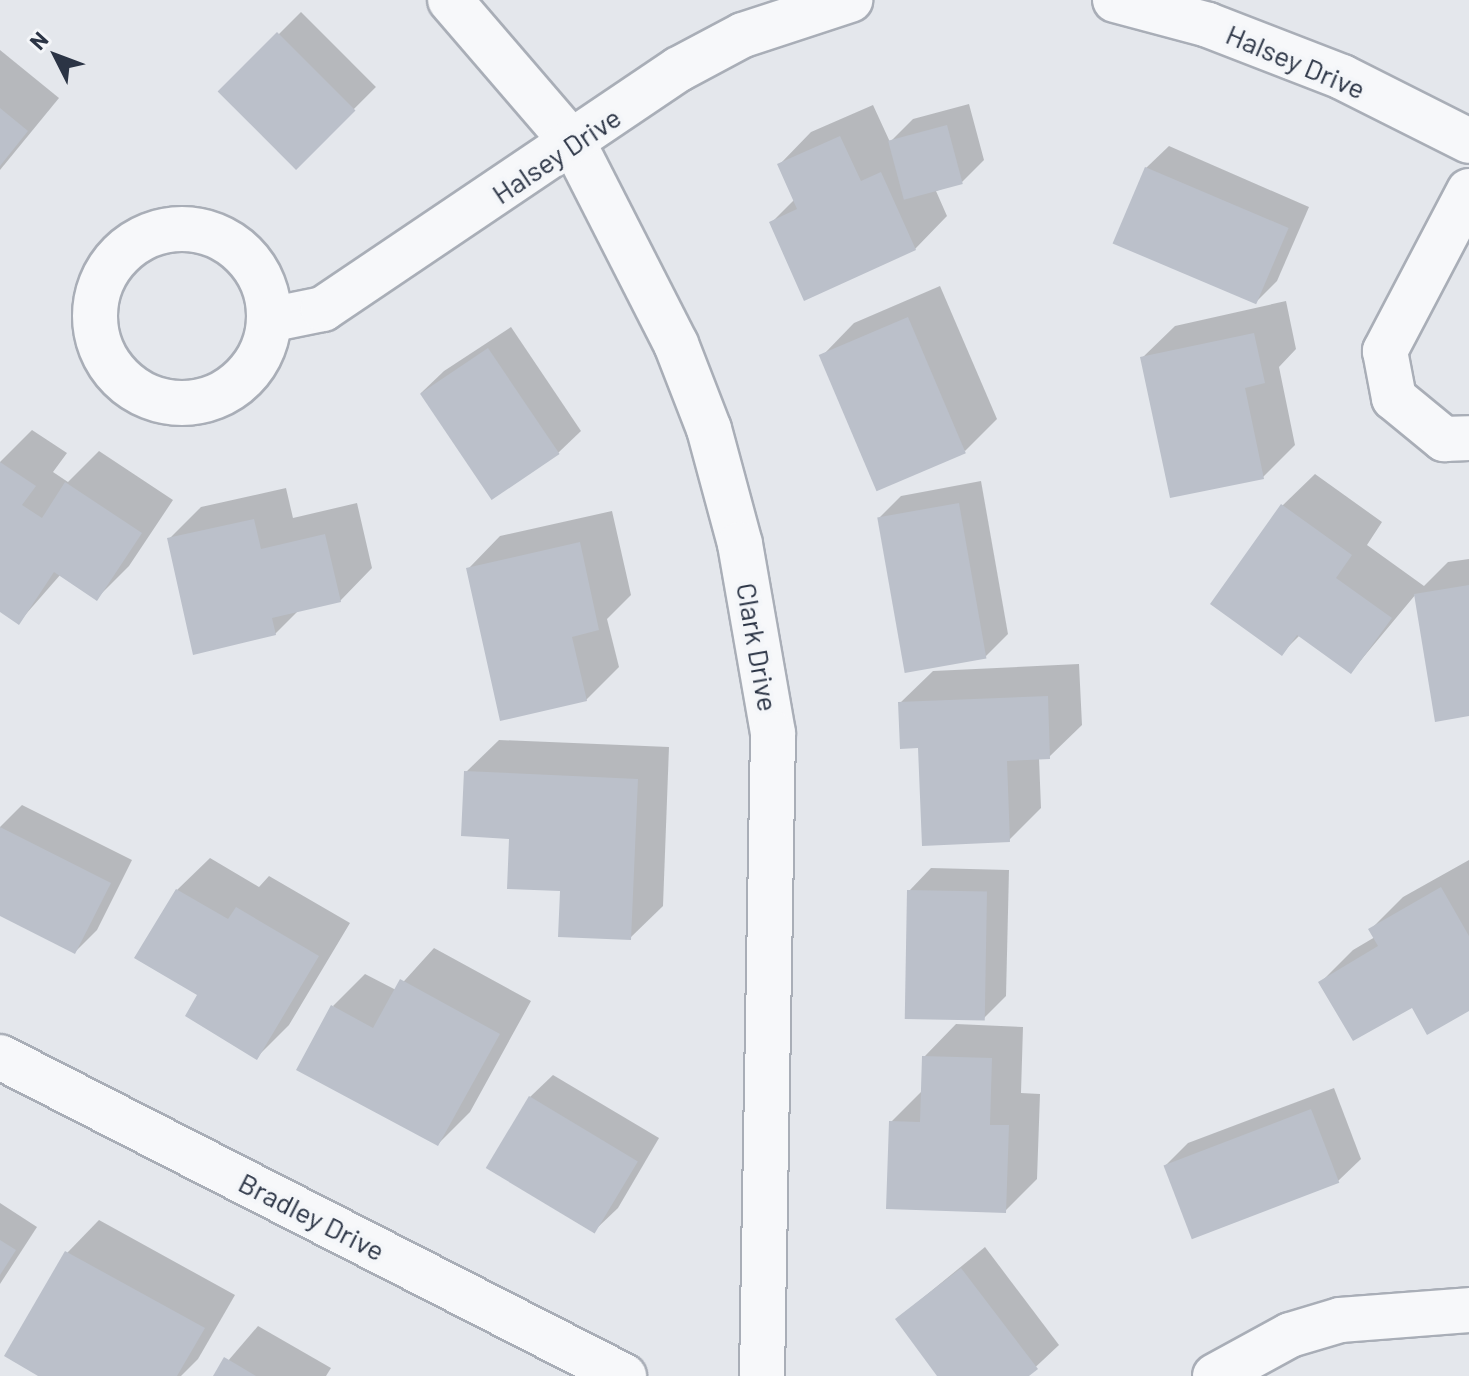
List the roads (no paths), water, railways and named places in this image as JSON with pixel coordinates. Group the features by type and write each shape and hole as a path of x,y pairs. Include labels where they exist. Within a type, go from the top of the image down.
{"street":[{"name":"Clark Drive","path":"450,0 574,144 647,281 709,429 740,544 773,733 762,1376"},
{"name":"Halsey Drive","path":"269,320 323,309 574,144 679,69 743,35 850,0"},
{"name":"Halsey Drive","path":"1115,0 1208,25 1342,77 1469,141"},
{"path":"1469,191 1385,351 1394,398 1444,439 1469,438"},
{"name":"Bradley Drive","path":"0,1057 624,1376"},
{"path":"1215,1376 1290,1335 1340,1320 1469,1310"}]}
